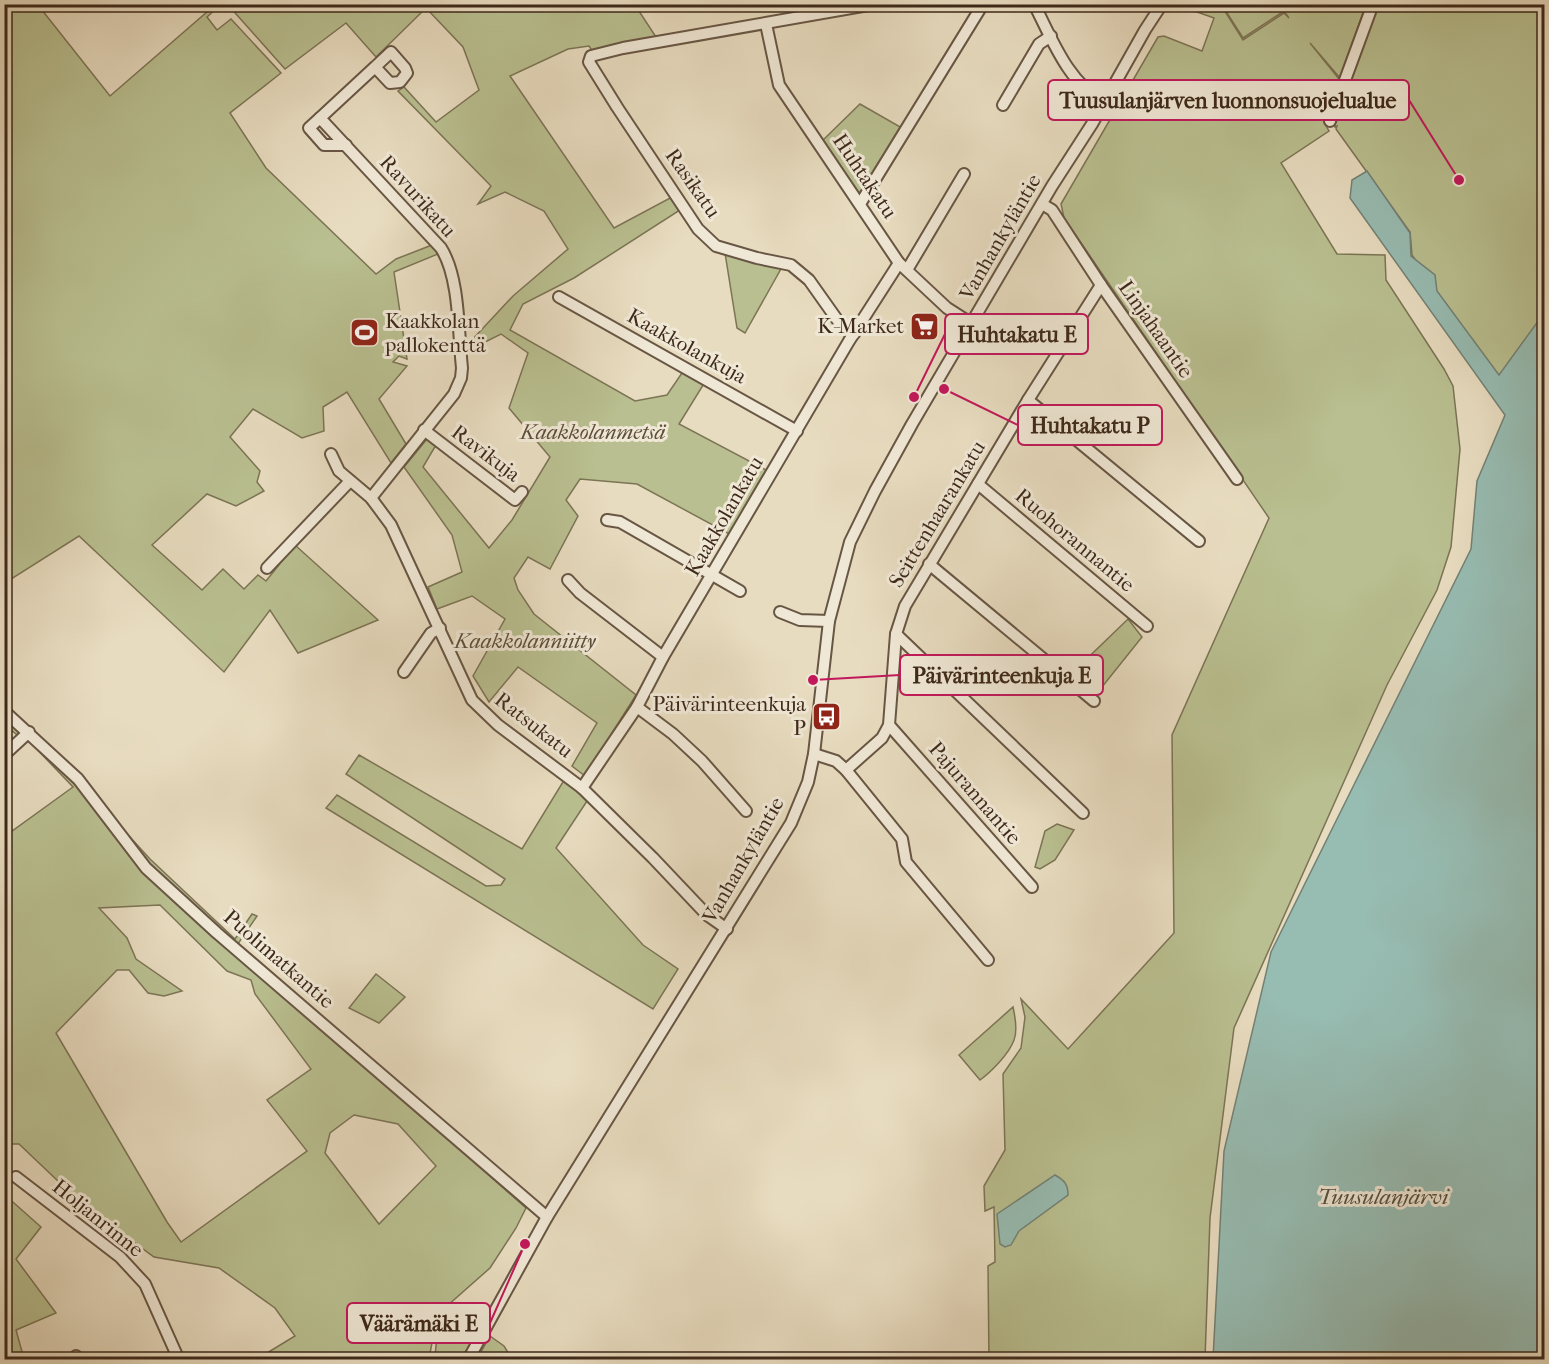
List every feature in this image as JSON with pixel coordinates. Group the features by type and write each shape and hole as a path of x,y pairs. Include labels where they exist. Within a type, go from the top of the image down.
{"street":[{"path":"766,24 874,4"},
{"path":"860,204 982,4"},
{"path":"1034,4 1067,66 1090,95 1104,102"},
{"name":"Vanhankyläntie","path":"468,1359 548,1217 791,823 808,782 814,754 829,621 850,542 912,424 1162,4"},
{"path":"1330,121 1370,12 1370,4"},
{"name":"Rasikatu","path":"766,24 643,44 591,56 589,62 698,229 716,246 791,265 809,280 843,328 854,334"},
{"name":"Huhtakatu","path":"766,24 779,85 903,267 947,308 972,324"},
{"path":"1003,105 1039,45 1051,36"},
{"path":"346,145 324,145 309,128 375,67"},
{"name":"Ravurikatu","path":"320,118 441,248 451,266 453,277 461,378 454,394 371,498"},
{"name":"Kaakkolankatu","path":"582,788 637,707 663,657 854,334 903,267 964,174"},
{"name":"Linjahaantie","path":"1042,204 1052,210 1101,285 1237,479"},
{"name":"Seittenhaarankatu","path":"889,725 896,634 905,606 1028,400 1101,285"},
{"name":"Kaakkolankuja","path":"559,297 797,431"},
{"path":"1028,400 1199,540"},
{"name":"Ravikuja","path":"424,430 515,500 522,492"},
{"name":"Ratsukatu","path":"331,454 339,471 371,498 391,525 472,700 498,725 582,788 707,915 727,929"},
{"path":"267,568 350,481"},
{"name":"Ruohorannantie","path":"978,484 1147,626"},
{"path":"607,520 620,522 740,591"},
{"path":"928,564 1094,701"},
{"path":"568,580 580,593 663,657"},
{"path":"780,612 800,620 829,621"},
{"path":"404,672 431,633 440,628"},
{"path":"896,634 1083,813"},
{"path":"637,707 673,734 702,761 746,811"},
{"name":"Puolimatkantie","path":"4,711 78,779 146,868 217,933 548,1217"},
{"path":"846,770 882,738 889,725"},
{"name":"Pajurannantie","path":"889,725 1032,887"},
{"path":"4,755 29,732"},
{"path":"814,754 836,761 846,770 902,839 906,862 988,960"},
{"name":"Holjanrinne","path":"16,1177 120,1257 145,1284 179,1359"}],"green space":[{"path":"566,4 605,11 612,5 635,5 658,40 593,52 589,46 568,49 510,76 614,228 672,197 680,210 574,278 523,304 510,330 635,401 667,395 684,370 705,382 679,424 770,472 733,536 637,484 580,479 566,500 578,516 550,569 528,557 514,578 518,590 534,614 636,695 585,776 572,766 597,723 518,667 489,702 473,676 505,619 472,596 437,609 428,587 462,572 452,535 404,467 427,439 436,445 423,467 489,548 512,520 550,457 509,408 528,353 501,334 471,349 471,341 513,296 568,249 544,211 505,192 478,204 491,186 398,91 404,87 436,122 479,90 463,47 426,8 376,57 346,23 285,69 228,5"},
{"path":"5,5 38,5 110,96 215,5 220,5 207,17 217,30 231,19 281,73 230,113 266,168 376,274 396,259 432,245 438,254 394,272 407,359 399,356 393,362 407,366 379,399 406,444 391,463 347,392 323,407 324,431 302,438 253,409 230,437 260,471 257,482 264,491 236,506 207,494 152,545 202,590 223,569 244,589 258,575 266,581 295,545 378,620 298,653 270,610 224,672 79,536 5,583"},
{"path":"1221,5 1243,40 1284,13 1289,18 1284,11 1243,38 1222,5 1361,5 1364,10 1340,78 1310,43 1339,79 1325,124 1329,131 1281,163 1337,254 1385,255 1386,280 1453,386 1460,449 1451,547 1437,590 1387,685 1234,1028 1210,1218 1205,1359 989,1359 988,1266 995,1262 994,1207 985,1211 984,1186 1005,1150 1003,1074 1021,1048 1025,1017 1021,999 1068,1049 1174,933 1172,735 1269,518 1064,218 1061,204 1158,37 1164,36 1202,51 1214,18 1180,6"},
{"path":"1374,5 1544,5 1544,391 1499,375 1488,367 1412,255 1410,232 1336,129 1337,126 1335,127 1335,121 1375,13"},
{"path":"860,104 902,128 860,195 822,141"},
{"path":"725,253 782,267 745,333 737,328"},
{"path":"1128,619 1142,637 1098,692 1079,679 1075,682 1068,677"},
{"path":"5,706 71,766 150,859 235,939 252,914 257,916 233,951 526,1208 490,1268 447,1306 436,1321 429,1359 257,1359 295,1336 275,1308 219,1268 154,1257 81,1203 19,1144 5,1144 4,837 73,787 30,742 5,725","holes":["160,905 227,971 251,980 255,994 311,1069 267,1100 307,1151 181,1242 56,1033 117,970 129,970 148,993 164,996 182,991 136,959 127,938 99,908","354,1115 398,1124 436,1166 379,1224 325,1153 330,1133"]},
{"path":"359,755 522,849 566,777 589,798 556,848 643,945 678,969 653,1009 326,808 337,795 486,886 501,885 505,879 346,774"},
{"path":"1057,824 1074,830 1055,860 1040,869 1035,867 1045,831"},
{"path":"376,974 405,997 379,1023 349,1008"},
{"path":"1013,1007 1016,1032 1012,1045 999,1062 980,1080 959,1055"},
{"path":"5,1195 41,1227 16,1259 56,1313 16,1330 24,1359 5,1359"},
{"path":"452,1309 479,1330 464,1359 435,1360 438,1333"},
{"path":"490,1336 504,1346 512,1359 477,1359"}],"water":[{"name":"Tuusulanjärvi","path":"1367,171 1410,233 1411,256 1435,275 1437,291 1499,375 1544,313 1544,1359 1213,1359 1224,1151 1271,952 1471,549 1477,481 1505,415 1350,198 1352,180"},
{"path":"1055,1175 1065,1183 1068,1195 1019,1231 1011,1245 1005,1247 1000,1244 997,1214"}],"place":[{"name":"Tuusulanjärven luonnonsuojelualue","path":"1459,180"},
{"name":"K-Market","path":"925,326"},
{"name":"Kaakkolan pallokenttä","path":"364,333"},
{"name":"Huhtakatu P","path":"944,389"},
{"name":"Huhtakatu E","path":"914,397"},
{"name":"Päivärinteenkuja E","path":"813,680"},
{"name":"Päivärinteenkuja P","path":"827,716"},
{"name":"Väärämäki E","path":"525,1244"}],"park label":[{"name":"Kaakkolanmetsä","path":"593,432"},
{"name":"Kaakkolanniitty","path":"525,641"}]}
